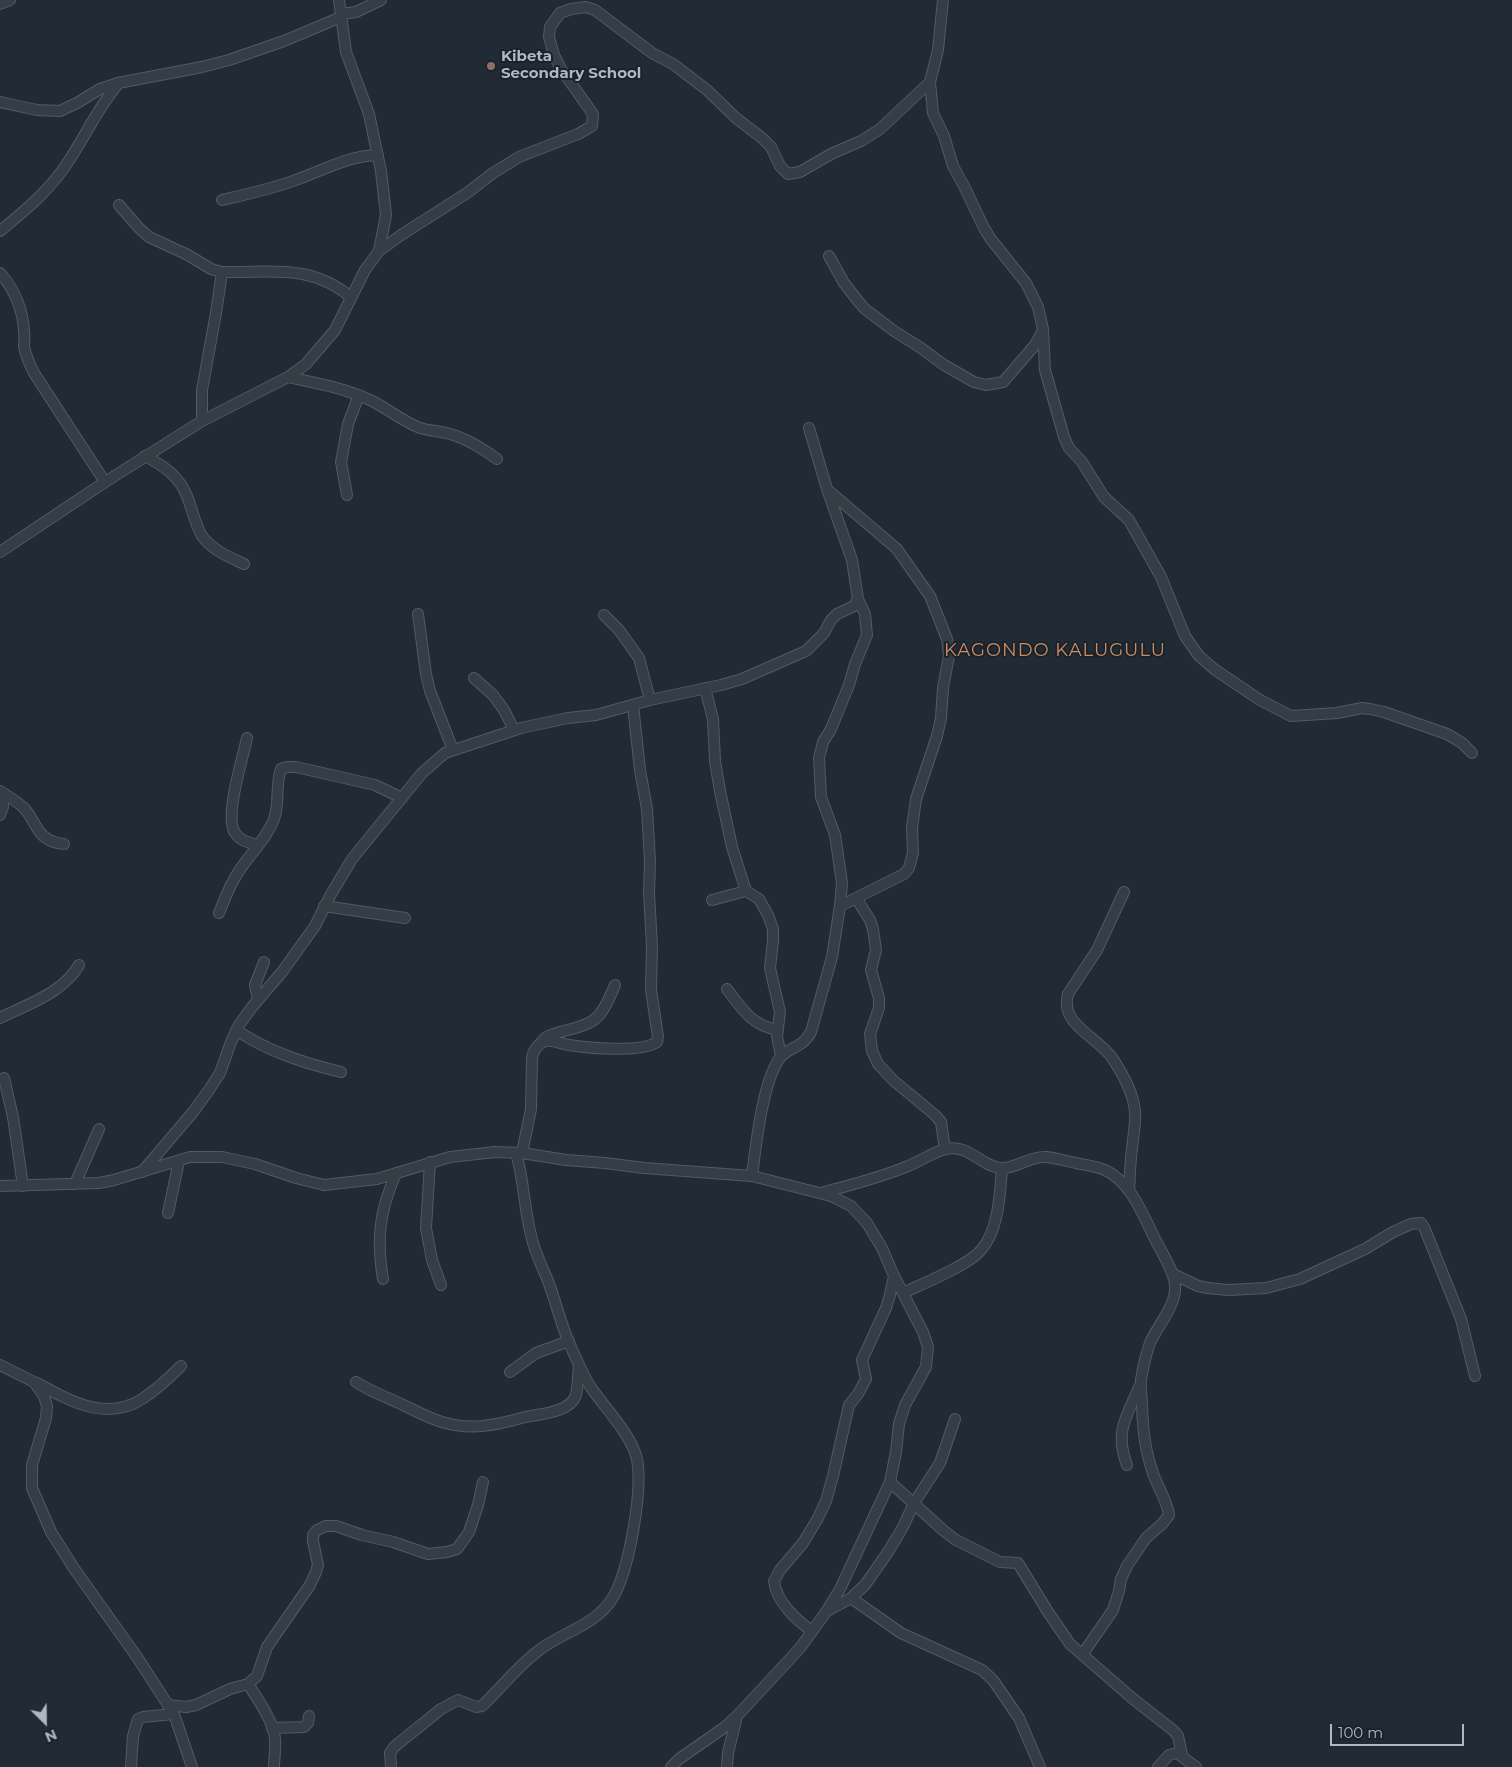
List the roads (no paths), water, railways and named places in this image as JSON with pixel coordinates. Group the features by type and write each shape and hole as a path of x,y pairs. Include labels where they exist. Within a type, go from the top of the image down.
{"street":[{"path":"0,4 10,0"},
{"path":"339,0 346,52 369,114 386,205 384,229 379,251"},
{"path":"0,102 37,110 60,111 100,89 118,83 229,60 284,41 341,15 356,12 381,0"},
{"path":"943,0 938,50 930,82 933,113 944,136 953,166 990,238 1029,288 1038,307 1043,329 1045,370 1064,437 1069,448 1082,462 1104,497 1130,520 1161,577 1185,636 1199,656 1214,669 1260,700 1291,716 1337,713 1362,708 1370,709 1447,734 1472,752"},
{"path":"0,552 146,456 202,422 288,377 306,364 336,330 365,270 379,251 518,157 578,134 592,126 593,114 561,69 550,41 550,27 560,13 586,7 595,10 652,53 673,64 707,90 736,118 762,138 771,147 780,166 788,174 800,172 832,154 861,141 880,129 930,82"},
{"path":"0,231 30,207 51,186 100,107 118,83"},
{"path":"222,200 284,184 346,160 361,156 378,155"},
{"path":"119,205 149,237 188,255 211,269 222,272 302,273 328,282 351,297"},
{"path":"829,256 844,283 865,309 944,365 974,382 986,385 1003,382 1035,345 1043,329"},
{"path":"202,422 203,383 222,272"},
{"path":"0,273 8,282 19,307 24,330 24,346 34,373 105,482"},
{"path":"288,377 359,395 421,428 466,440 480,447 497,460"},
{"path":"347,495 341,462 343,445 348,424 359,395"},
{"path":"752,1176 758,1127 776,1064 781,1056 806,1040 811,1032 832,957 842,883 834,835 821,797 819,758 823,742 831,729 867,635 865,614 858,599 852,560 827,489 809,428"},
{"path":"146,456 175,476 186,494 194,518 203,536 215,549 244,564"},
{"path":"827,489 877,530 897,549 908,564 930,596 947,639 949,656 937,736 914,809 912,853 909,868 904,874 840,906"},
{"path":"142,1172 193,1112 209,1090 220,1073 236,1030 315,926 324,906 352,859 422,773 446,753 514,730 568,718 596,715 742,678 806,651 824,633 831,620 837,614 854,606 858,599"},
{"path":"418,614 430,691 453,750"},
{"path":"604,615 620,630 639,658 650,700"},
{"path":"474,678 493,695 504,710 514,730"},
{"path":"705,688 713,719 715,761 732,847 746,891 759,899 768,914 773,929 770,961 780,1012 777,1036 781,1056"},
{"path":"539,1045 548,1041 569,1045 620,1049 643,1047 657,1042 658,1037 651,990 652,946 648,893 650,862 647,809 640,770 633,705"},
{"path":"247,738 238,774 231,820 235,833 238,836 246,842 258,845"},
{"path":"219,913 238,872 269,831 277,808 278,776 281,769 286,767 296,768 375,785 402,798"},
{"path":"0,815 3,807 1,792"},
{"path":"1,792 24,808 36,829 42,834 55,843 64,844"},
{"path":"712,900 746,891"},
{"path":"1124,892 1097,950 1068,994 1066,1001 1070,1016 1076,1025 1102,1046 1111,1056 1125,1079 1132,1098 1135,1112 1129,1191"},
{"path":"856,898 874,929 876,950 871,970 879,998 879,1008 870,1034 872,1052 878,1064 894,1082 941,1122 945,1149"},
{"path":"324,906 405,918"},
{"path":"258,1000 255,984 264,962"},
{"path":"0,1018 63,986 79,965"},
{"path":"391,1767 390,1753 394,1747 419,1726 441,1709 458,1700 476,1708 482,1706 512,1673 537,1651 566,1633 583,1626 601,1612 612,1599 622,1579 638,1495 639,1476 636,1457 629,1441 591,1387 569,1341 531,1236 519,1153 531,1108 532,1058 534,1051 544,1038 579,1028 598,1018 615,985"},
{"path":"727,989 744,1012 757,1023 766,1028 778,1030"},
{"path":"236,1030 260,1045 286,1056 341,1072"},
{"path":"4,1078 13,1118 23,1186"},
{"path":"75,1184 99,1129"},
{"path":"821,1193 857,1184 907,1167 945,1149 956,1148 968,1151 992,1165 1002,1168 1036,1158 1053,1158 1105,1170 1123,1183 1139,1208 1172,1274 1175,1286 1174,1298 1168,1312 1150,1343 1141,1382 1145,1449 1166,1502 1169,1515 1146,1538 1127,1566 1121,1578 1113,1610 1082,1655"},
{"path":"0,1186 75,1184 114,1180 190,1157 222,1157 255,1164 324,1185 377,1179 450,1156 477,1153 519,1153 566,1160 752,1176 831,1196 851,1206 868,1223 882,1248 923,1332 928,1348 926,1367 905,1405 899,1424 890,1482 852,1565 826,1612 812,1631 789,1660 737,1716 671,1767"},
{"path":"168,1213 179,1161"},
{"path":"430,1162 426,1228 432,1260 441,1285"},
{"path":"903,1293 947,1272 981,1250 998,1214 1002,1168"},
{"path":"383,1278 378,1240 386,1197 396,1173"},
{"path":"1172,1274 1198,1286 1208,1288 1228,1290 1266,1288 1300,1278 1365,1249 1393,1232 1411,1224 1420,1223 1424,1226 1461,1319 1475,1376"},
{"path":"812,1631 804,1626 783,1602 777,1594 774,1581 780,1570 803,1543 826,1500 846,1412 866,1379 862,1360 886,1308 894,1276"},
{"path":"510,1372 536,1353 569,1341"},
{"path":"356,1382 371,1392 442,1422 482,1427 512,1422 567,1406 576,1395 579,1364"},
{"path":"0,1365 77,1403 96,1409 113,1410 130,1406 142,1399 181,1366"},
{"path":"34,1382 44,1396 47,1406 46,1418 32,1465 32,1488 51,1532 137,1657 170,1710 192,1767"},
{"path":"1127,1465 1121,1434 1124,1421 1141,1382"},
{"path":"826,1612 851,1598 865,1585 888,1552 903,1527 914,1503 940,1463 955,1420"},
{"path":"131,1767 133,1736 138,1719 170,1710 190,1707 230,1689 248,1684 257,1676 267,1647 313,1579 318,1565 312,1541 313,1535 317,1530 326,1526 336,1526 428,1554 447,1552 457,1548 469,1532 483,1482"},
{"path":"890,1482 944,1532 956,1540 1000,1562 1018,1563 1063,1635 1082,1655 1174,1731 1178,1736 1182,1755"},
{"path":"851,1598 900,1633 982,1670 993,1680 1019,1718 1040,1767"},
{"path":"248,1684 275,1737 274,1767"},
{"path":"272,1728 304,1727 308,1723 309,1716"},
{"path":"727,1767 728,1753 737,1716"},
{"path":"1158,1767 1173,1753 1182,1755 1196,1767"}],"place":[{"name":"Kibeta Secondary School","path":"491,66"}],"district":[{"name":"KAGONDO KALUGULU","path":"1055,651"}]}
